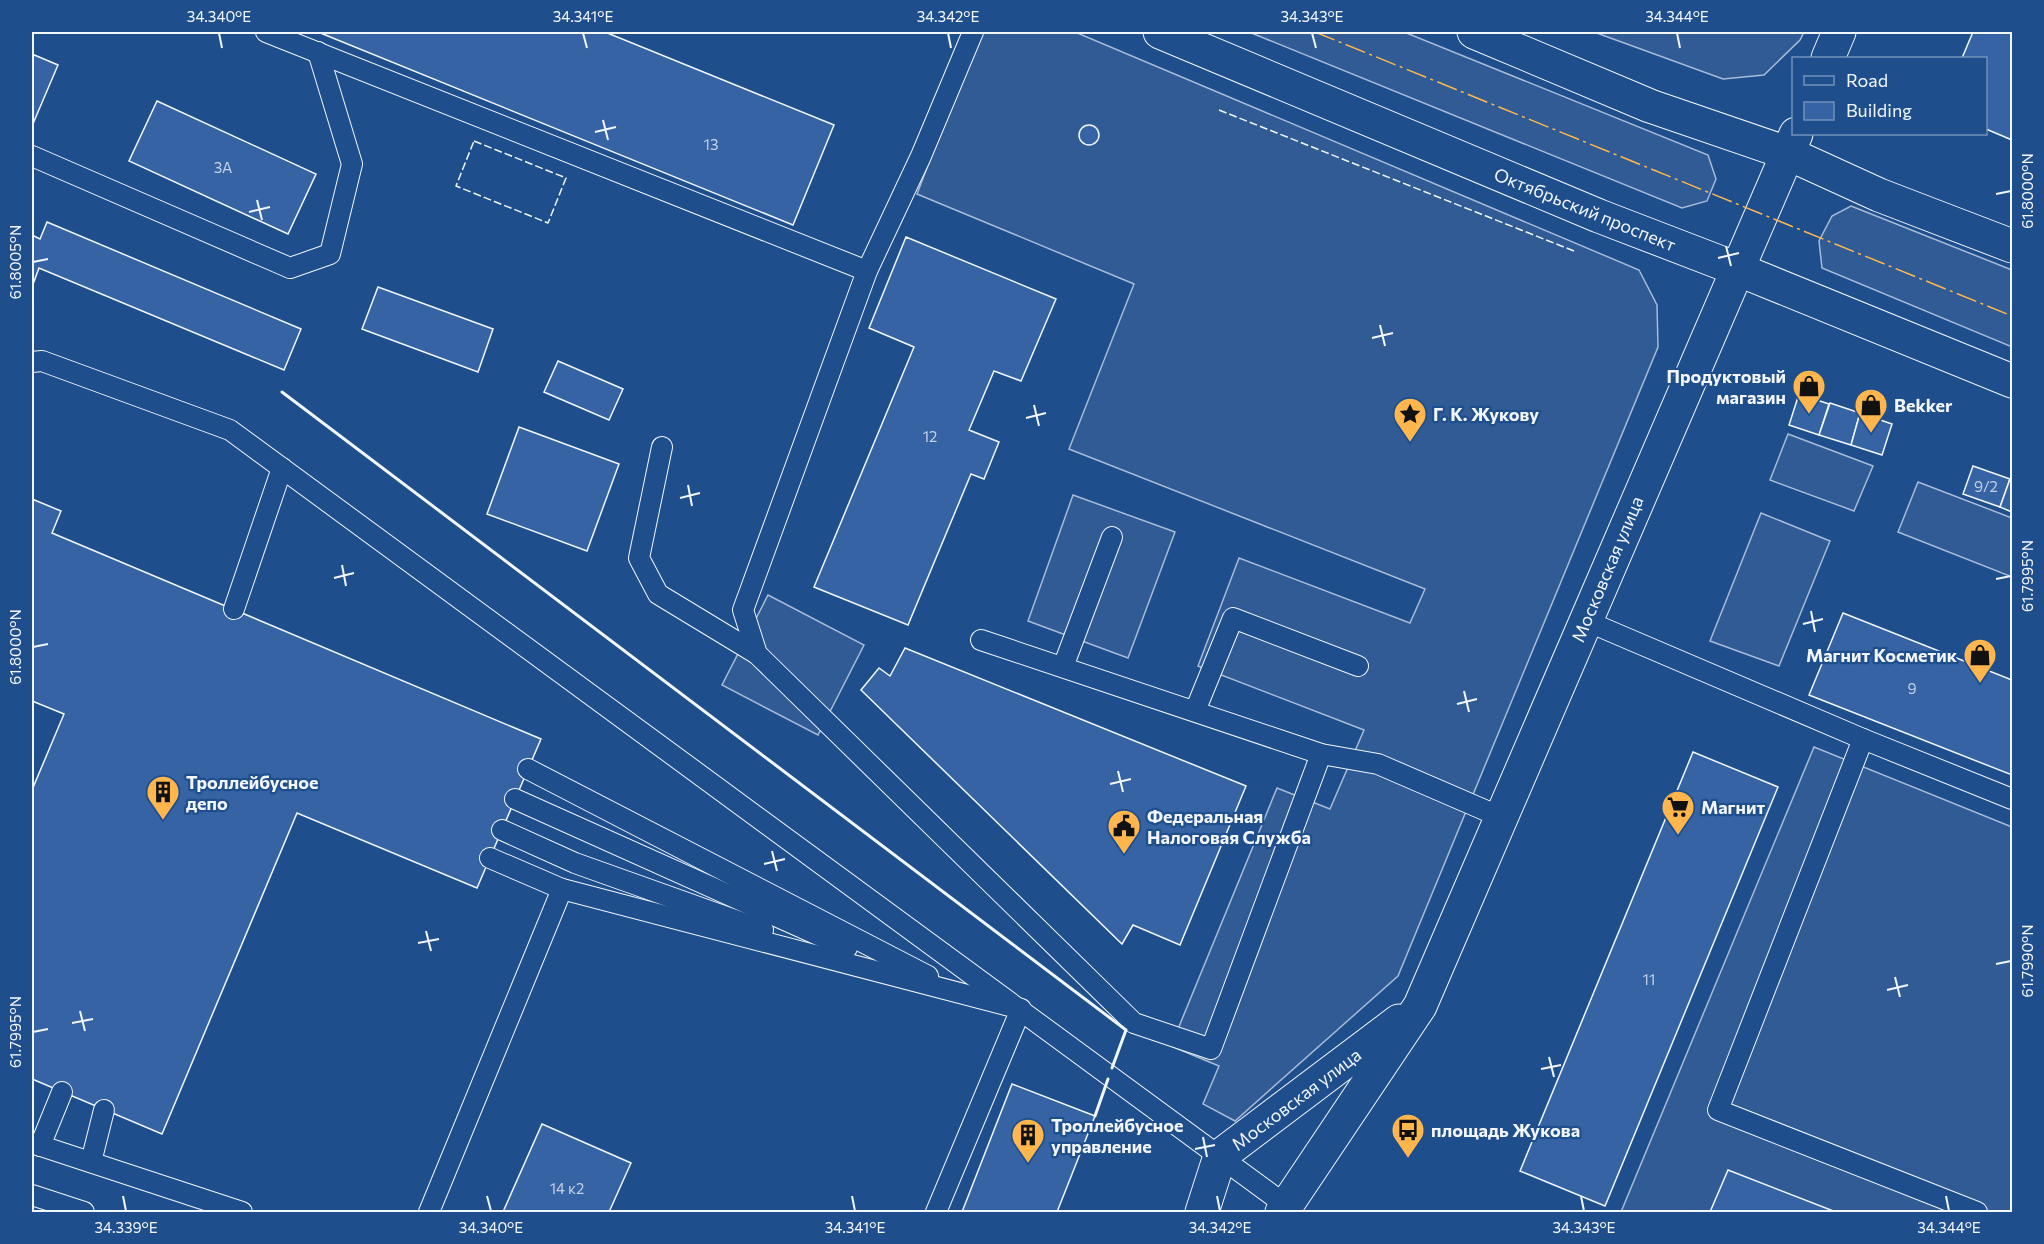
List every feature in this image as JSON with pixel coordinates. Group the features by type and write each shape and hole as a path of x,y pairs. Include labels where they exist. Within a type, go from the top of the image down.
{"street":[{"name":"Октябрьский проспект","path":"1160,32 1599,216 1737,269 2013,381"},
{"path":"1474,32 1650,106 1792,143 1879,195 2013,246"},
{"path":"1828,57 1839,32"},
{"name":"Московская улица","path":"1285,1209 1420,1006 1503,818 1584,620 1792,143"},
{"name":"Московская улица","path":"1202,1212 1220,1156 1420,1006"}],"lane":[{"path":"266,32 867,271"},
{"path":"757,654 743,610 867,271 926,147 973,32"},
{"path":"32,156 290,268 300,265 330,254 352,164 318,52"},
{"path":"35,360 230,430 1021,1009 1220,1156 1285,1209"},
{"path":"662,447 639,558 658,594 757,654 1134,1023 1211,1049 1321,754"},
{"path":"234,609 282,468"},
{"path":"1063,667 1113,537"},
{"path":"1195,711 1233,618 1358,666"},
{"path":"1584,620 1863,739 2013,799"},
{"path":"981,639 1321,754 1378,764 1503,818"},
{"path":"1863,739 1718,1110 1977,1212"},
{"path":"528,769 960,993"},
{"path":"515,799 929,985"},
{"path":"502,830 575,863 882,973"},
{"path":"490,858 562,889 1021,1009"},
{"path":"429,1212 562,889"},
{"path":"936,1212 1021,1009"},
{"path":"62,1092 36,1145 242,1212"},
{"path":"91,1162 104,1110"},
{"path":"32,1195 84,1212"}],"shaded area":[{"path":"979,32 1075,32 1639,270 1657,305 1658,347 1398,976 1235,1121 1203,1104 1219,1066 1171,1046 1277,788 1330,809 1364,730 1198,666 1239,558 1410,623 1425,589 1069,449 1134,284 917,194"},
{"path":"1249,32 1404,32 1708,155 1716,179 1707,201 1682,208"},
{"path":"1594,32 1804,32 1800,40 1764,75 1723,79"},
{"path":"1851,206 2012,270 2012,347 1822,268 1819,241 1832,216"},
{"path":"1788,434 1873,466 1854,511 1770,480"},
{"path":"1918,482 2012,518 2012,577 1898,532"},
{"path":"1073,495 1175,532 1128,658 1028,621"},
{"path":"1761,513 1830,541 1779,666 1710,641"},
{"path":"768,595 864,645 818,735 722,685"},
{"path":"1814,747 2012,827 2012,1212 1621,1212"}],"building":[{"path":"318,32 605,32 834,125 793,225"},
{"path":"1973,32 2012,32 2012,140 1987,129 1987,57 1962,57"},
{"path":"32,54 58,65 32,126"},
{"path":"157,101 316,174 288,234 129,161"},
{"path":"1089,125 1096,128 1099,135 1096,142 1089,145 1082,142 1079,135 1082,128"},
{"path":"47,222 301,329 284,370 39,268 32,287 32,235 40,239"},
{"path":"906,237 1056,299 1021,381 994,371 969,430 999,442 984,479 971,474 908,625 814,587 914,347 869,328"},
{"path":"378,287 493,329 478,372 362,329"},
{"path":"558,361 623,389 609,420 544,392"},
{"name":"Продуктовый магазин","path":"1799,394 1829,404 1819,435 1789,425"},
{"path":"1830,403 1860,413 1851,445 1819,435"},
{"name":"Bekker","path":"1860,413 1892,424 1882,455 1851,445"},
{"path":"519,427 619,464 587,551 487,514"},
{"path":"1973,466 2010,479 2000,507 1963,494"},
{"path":"2010,479 2012,480 2012,512 2000,507"},
{"name":"Троллейбусное депо","path":"32,499 61,511 52,533 541,739 477,888 297,813 162,1134 32,1079 32,790 64,714 32,701"},
{"path":"1843,613 2012,680 2012,775 1809,695"},
{"name":"Федеральная Налоговая Служба","path":"905,648 1246,786 1180,945 1133,925 1122,944 861,690 879,668 890,676"},
{"path":"1693,752 1778,787 1605,1206 1520,1171"},
{"name":"Троллейбусное управление","path":"1012,1084 1095,1116 1057,1212 962,1212"},
{"path":"542,1124 631,1163 609,1212 503,1212"},
{"path":"1728,1170 1836,1212 1710,1212"}],"fence":[{"path":"1219,110 1574,251"},
{"path":"474,141 566,178 548,223 456,186 474,141"}],"wall":[{"path":"282,392 1126,1030 1112,1068"},
{"path":"1095,1116 1108,1079"}],"power":[{"path":"1315,32 2012,316"}],"place":[{"name":"Продуктовый магазин","path":"1809,415"},
{"name":"Bekker","path":"1871,434"},
{"name":"Г. К. Жукову","path":"1410,443"},
{"name":"Магнит Косметик","path":"1980,684"},
{"name":"Троллейбусное депо","path":"163,821"},
{"name":"Магнит","path":"1678,836"},
{"name":"Федеральная Налоговая Служба","path":"1124,855"},
{"name":"площадь Жукова","path":"1408,1159"},
{"name":"Троллейбусное управление","path":"1028,1164"}]}
